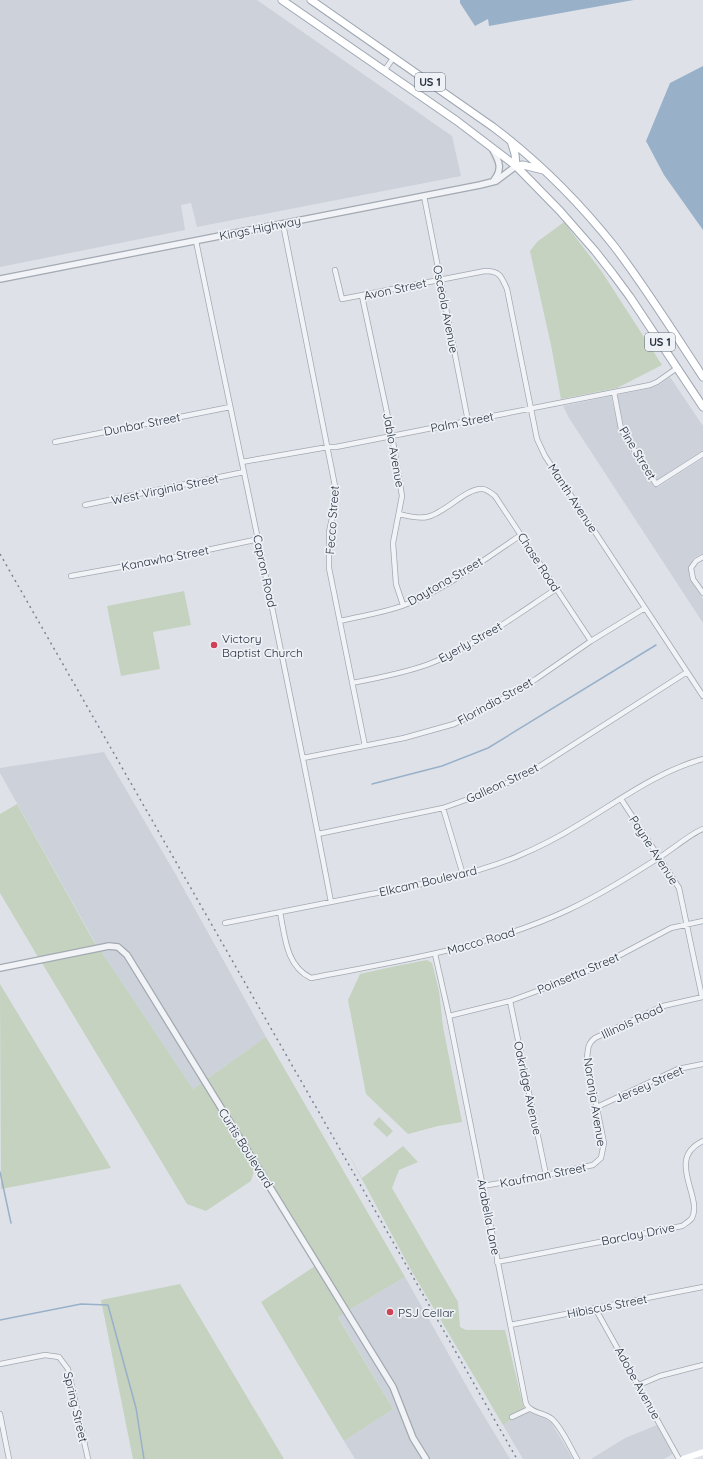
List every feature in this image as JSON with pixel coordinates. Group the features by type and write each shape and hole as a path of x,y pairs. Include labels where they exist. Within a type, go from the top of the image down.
{"main road":[{"name":"US 1","path":"282,0 458,121 516,166 560,211 595,250 630,297 703,407"},
{"name":"US 1","path":"311,0 510,139 545,171 577,203 613,246 641,283 703,377"},
{"path":"510,139 515,154 516,166 523,165 545,171"},
{"path":"683,1459 703,1452"}],"street":[{"path":"384,71 394,57"},
{"path":"492,148 500,166 499,173 493,181"},
{"name":"Kings Highway","path":"0,279 480,185 493,181 516,166"},
{"name":"Osceola Avenue","path":"424,196 468,421"},
{"name":"Fecco Street","path":"283,224 335,486 334,505 329,532 329,568 365,746"},
{"name":"Capron Road","path":"196,241 259,539 331,902"},
{"name":"Avon Street","path":"335,270 342,299 485,271 494,271 500,275"},
{"name":"Manth Avenue","path":"500,275 507,289 537,439 545,456 703,696"},
{"name":"Jablo Avenue","path":"362,296 392,436 402,496 393,542 396,584 403,605"},
{"name":"Palm Street","path":"242,462 328,446 336,447 650,385 677,368"},
{"name":"Pine Street","path":"614,392 621,429 656,484 703,454"},
{"name":"Dunbar Street","path":"55,442 230,407"},
{"name":"West Virginia Street","path":"86,505 244,472"},
{"name":"Chase Road","path":"399,514 412,517 426,517 438,514 474,490 482,489 496,496 591,641"},
{"name":"Daytona Street","path":"340,621 376,614 426,595 521,536"},
{"name":"Kanawha Street","path":"71,576 165,559 259,539"},
{"path":"703,557 696,561 691,568 693,579 703,593"},
{"name":"Eyerly Street","path":"352,683 396,674 429,664 459,651 556,589"},
{"name":"Florindia Street","path":"303,758 404,738 454,724 512,694 591,641 645,608"},
{"name":"Galleon Street","path":"318,834 443,808 485,793 529,773 687,672"},
{"name":"Elkcam Boulevard","path":"225,923 439,881 462,875 517,856 548,842 578,826 658,776 675,768 703,759"},
{"name":"Payne Avenue","path":"621,798 679,888 702,997"},
{"path":"443,808 462,875"},
{"name":"Macco Road","path":"280,912 288,951 299,970 311,978 435,954 485,941 535,925 568,910 600,894 703,829"},
{"name":"Poinsetta Street","path":"449,1016 510,1001 566,980 605,963 671,928 703,921"},
{"name":"Curtis Boulevard","path":"0,968 109,946 118,947 127,955 393,1387 413,1438 426,1459"},
{"name":"Arabella Lane","path":"435,954 449,1016 526,1404 529,1409"},
{"name":"Illinois Road","path":"588,1046 595,1038 658,1008 702,997"},
{"name":"Oakridge Avenue","path":"510,1001 546,1175"},
{"name":"Naranja Avenue","path":"588,1046 587,1059 604,1143 604,1150 601,1158"},
{"name":"Jersey Street","path":"597,1107 678,1069 703,1064"},
{"name":"Barclay Drive","path":"497,1262 682,1226 693,1217 694,1210 694,1202 686,1164 692,1149 703,1141"},
{"name":"Kaufman Street","path":"483,1186 593,1165 601,1158"},
{"name":"Hibiscus Street","path":"510,1325 703,1287"},
{"name":"Adobe Avenue","path":"595,1308 679,1459"},
{"name":"Spring Street","path":"0,1364 45,1355 59,1357 68,1369 88,1459"},
{"path":"639,1385 660,1376 703,1365"},
{"path":"512,1417 529,1409 543,1414 553,1420 577,1459"},
{"path":"0,1414 9,1459"}],"shaded area":[{"path":"0,0 257,0 452,136 461,176 197,227 191,203 181,205 185,230 0,267"},
{"path":"670,377 703,426 703,450 657,480 624,427 617,395 651,388 659,385"},
{"path":"611,396 619,431 654,486 658,487 703,458 703,553 693,559 689,569 691,581 703,599 703,623 569,418 563,406"},
{"path":"104,752 176,875 266,1037 207,1079 130,953 118,943 97,946 0,773 0,768"},
{"path":"117,950 125,957 202,1083 193,1089 101,951"},
{"path":"405,1277 475,1401 510,1459 430,1459 416,1436 395,1385 349,1310"},
{"path":"344,1313 390,1388 411,1439 423,1459 355,1459 344,1441 393,1409 338,1316"},
{"path":"526,1410 551,1422 573,1459 523,1459 503,1425"},
{"path":"657,1425 673,1454 664,1459 591,1459 625,1438"}],"green space":[{"path":"564,222 602,272 662,365 617,388 561,399 551,345 530,251 537,242"},
{"path":"184,591 191,625 153,632 160,669 121,676 107,606"},
{"path":"17,804 97,946 38,957 0,893 0,814"},
{"path":"101,951 193,1089 202,1083 255,1168 251,1181 206,1211 187,1204 42,963"},
{"path":"427,960 432,963 439,991 443,1027 462,1122 438,1126 408,1134 366,1094 348,1000 360,974"},
{"path":"0,984 111,1168 1,1189"},
{"path":"266,1037 405,1277 349,1310 207,1079"},
{"path":"379,1117 393,1131 387,1137 373,1124"},
{"path":"343,1144 362,1178 403,1146 418,1162 399,1170 392,1188 458,1302 460,1327 466,1330 505,1330 523,1405 526,1410 503,1425 411,1270"},
{"path":"315,1266 344,1313 338,1317 393,1409 344,1441 261,1302"},
{"path":"180,1284 284,1459 133,1459 101,1300"}],"water":[{"path":"460,0 634,0 489,26 488,19 475,26 460,3"},
{"path":"703,66 703,230 664,175 646,141 670,83"}],"waterway":[{"path":"372,784 442,766 488,748 656,645"},
{"path":"0,1172 11,1223"},
{"path":"0,1320 81,1304 108,1305 136,1408 144,1459"}],"railway":[{"path":"0,554 517,1459"}],"place":[{"name":"Victory Baptist Church","path":"214,645"},
{"name":"PSJ Cellar","path":"390,1312"}]}
